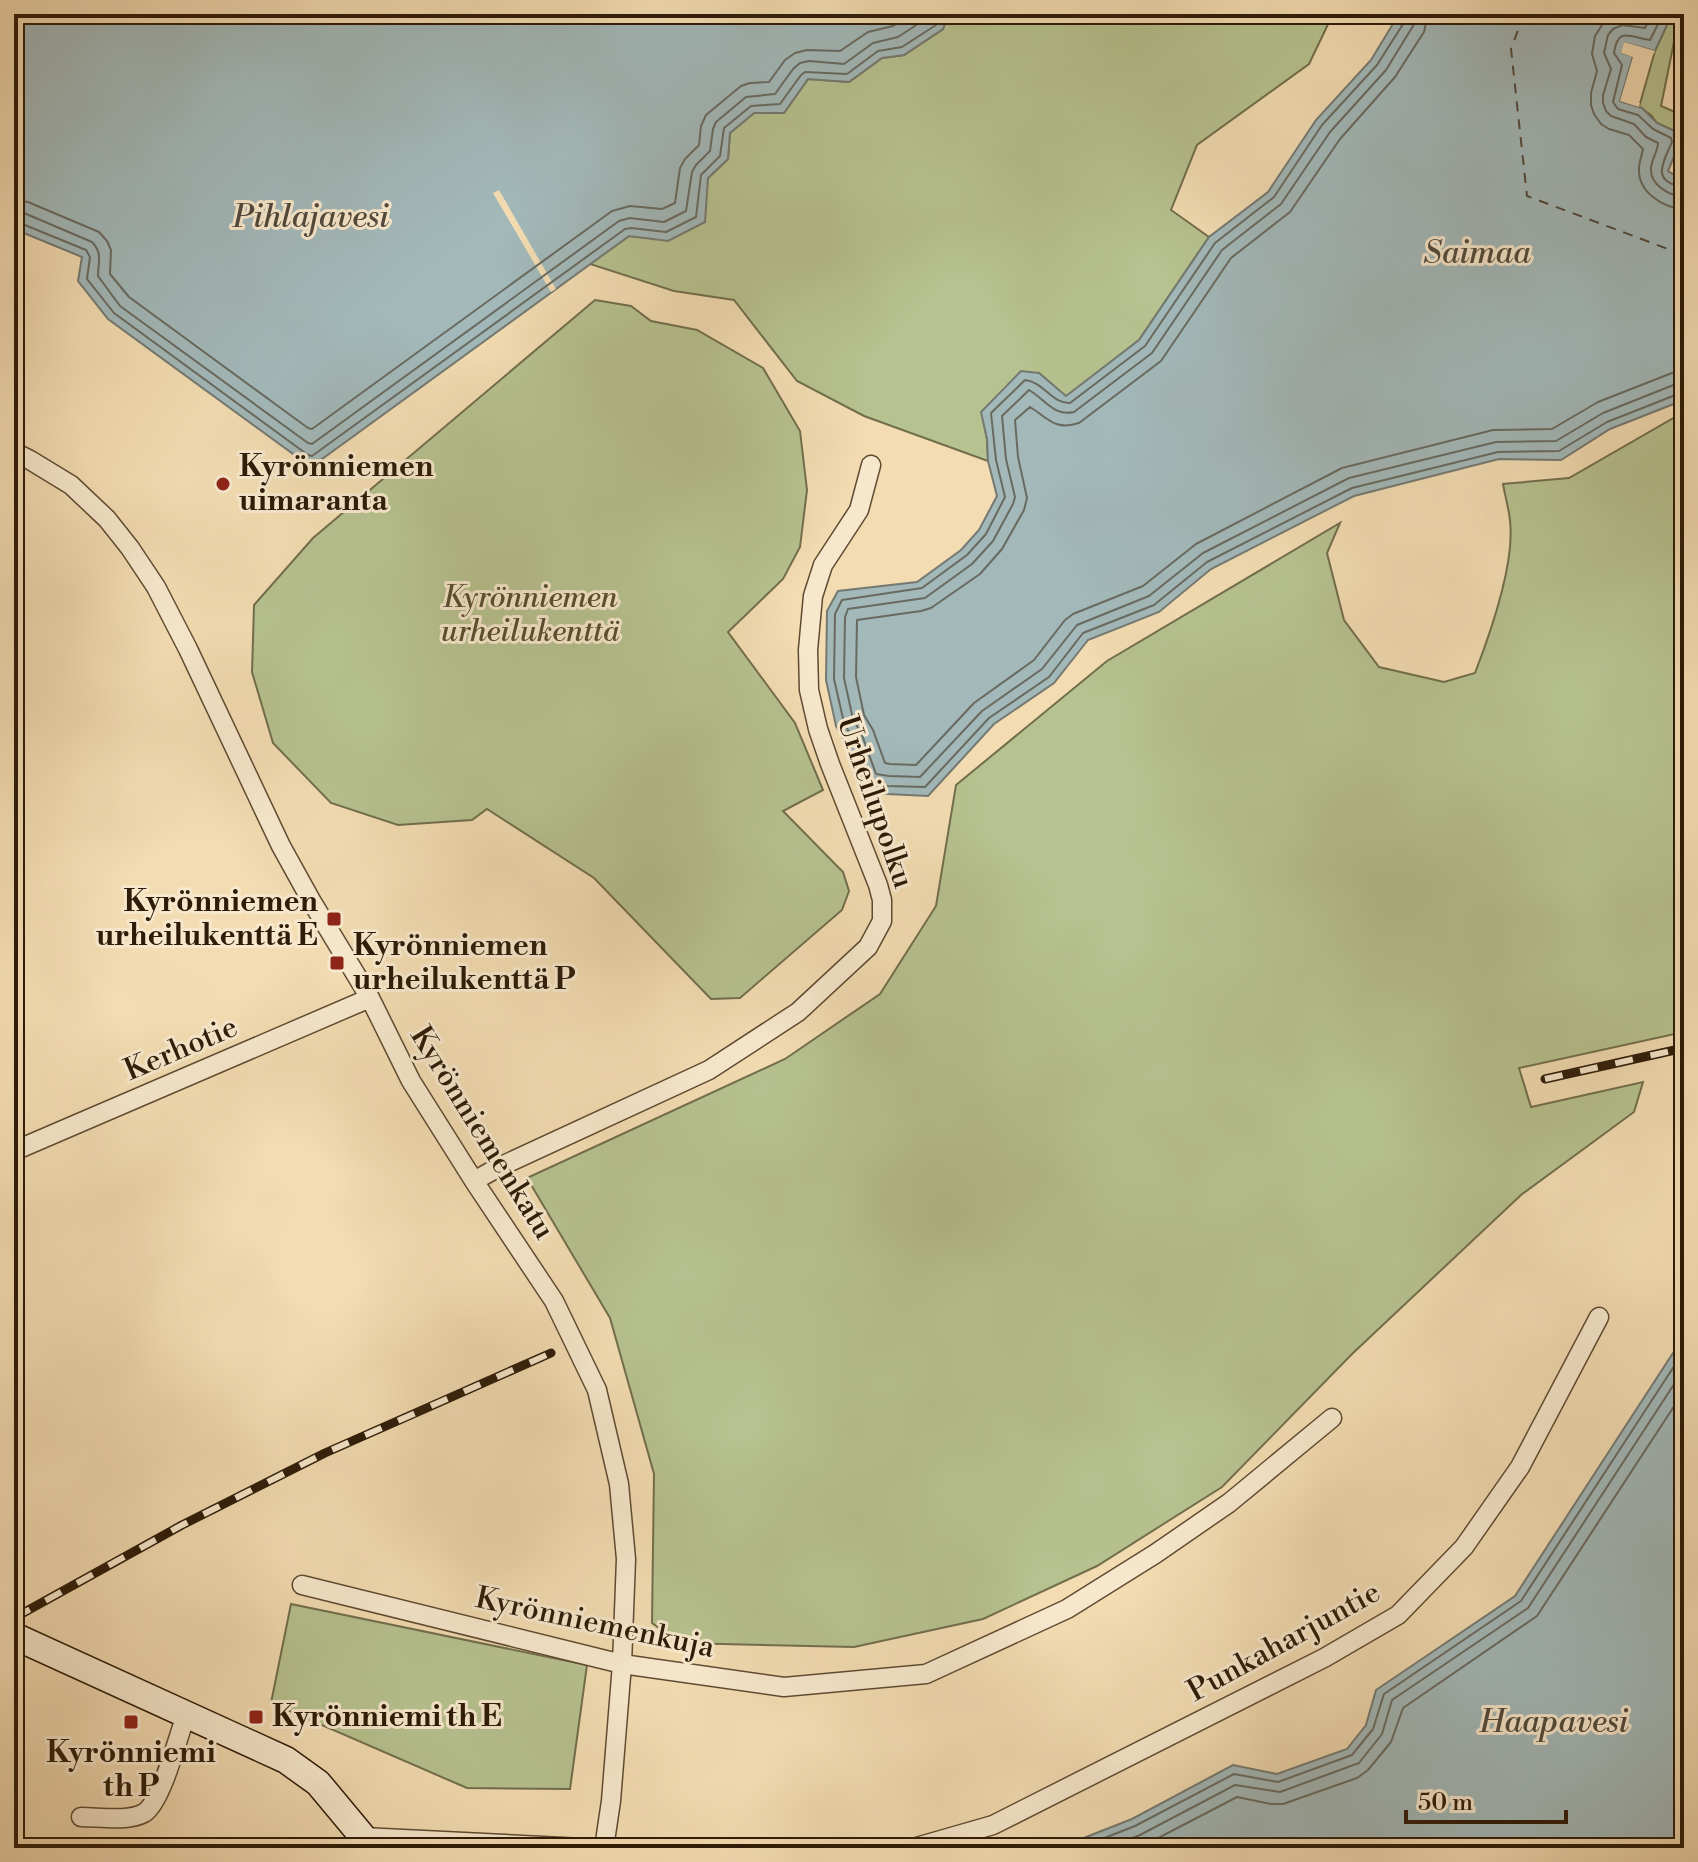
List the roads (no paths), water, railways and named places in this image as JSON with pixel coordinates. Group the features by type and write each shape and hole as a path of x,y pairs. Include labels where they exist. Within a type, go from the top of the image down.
{"street":[{"name":"Kyrönniemenkatu","path":"14,452 71,485 107,519 150,579 188,649 281,846 370,998 411,1081 554,1301 597,1390 619,1484 626,1559 622,1664 604,1848"},
{"name":"Urheilupolku","path":"474,1181 709,1070 798,1012 868,947 882,921 882,900 818,729 809,690 808,650 813,596 823,565 859,510 871,465"},
{"name":"Kerhotie","path":"14,1151 370,998"},
{"name":"Punkaharjuntie","path":"913,1848 993,1825 1324,1658 1398,1615 1464,1547 1520,1467 1599,1317"},
{"name":"Kyrönniemenkuja","path":"302,1585 622,1664 784,1687 926,1674 1067,1609 1155,1554 1229,1503 1332,1418"},
{"path":"14,1636 286,1760 318,1783 363,1842 583,1848"},
{"path":"81,1817 118,1818 144,1813 152,1806 160,1793 186,1715"}],"water":[{"name":"Pihlajavesi","path":"14,14 948,14 943,29 904,55 882,58 849,82 808,79 784,113 754,113 730,133 728,159 708,178 705,222 668,241 629,236 311,467 108,319 78,281 82,257 14,229"},
{"name":"Saimaa","path":"1399,14 1672,14 1655,51 1625,43 1622,53 1633,56 1620,101 1642,108 1657,123 1683,135 1668,171 1684,181 1684,400 1610,429 1561,460 1499,459 1354,496 1211,569 1159,612 1088,640 1054,683 994,724 928,796 864,791 836,726 826,680 827,611 838,591 917,582 961,550 979,530 997,496 981,412 1021,371 1039,373 1066,396 1139,340 1209,237 1268,192 1316,120 1371,60"},
{"name":"Haapavesi","path":"1684,1336 1684,1848 1058,1848 1132,1819 1233,1765 1277,1774 1347,1749 1366,1725 1376,1690 1515,1596"}],"railway":[{"path":"1545,1079 1684,1048"},
{"path":"14,1618 182,1525 325,1453 551,1353"}],"place":[{"name":"Kyrönniemen uimaranta","path":"223,484"},
{"name":"Kyrönniemen urheilukenttä E","path":"334,919"},
{"name":"Kyrönniemen urheilukenttä P","path":"337,963"},
{"name":"Kyrönniemi th E","path":"256,1717"},
{"name":"Kyrönniemi th P","path":"131,1722"}],"park label":[{"name":"Kyrönniemen urheilukenttä","path":"530,615"}]}
